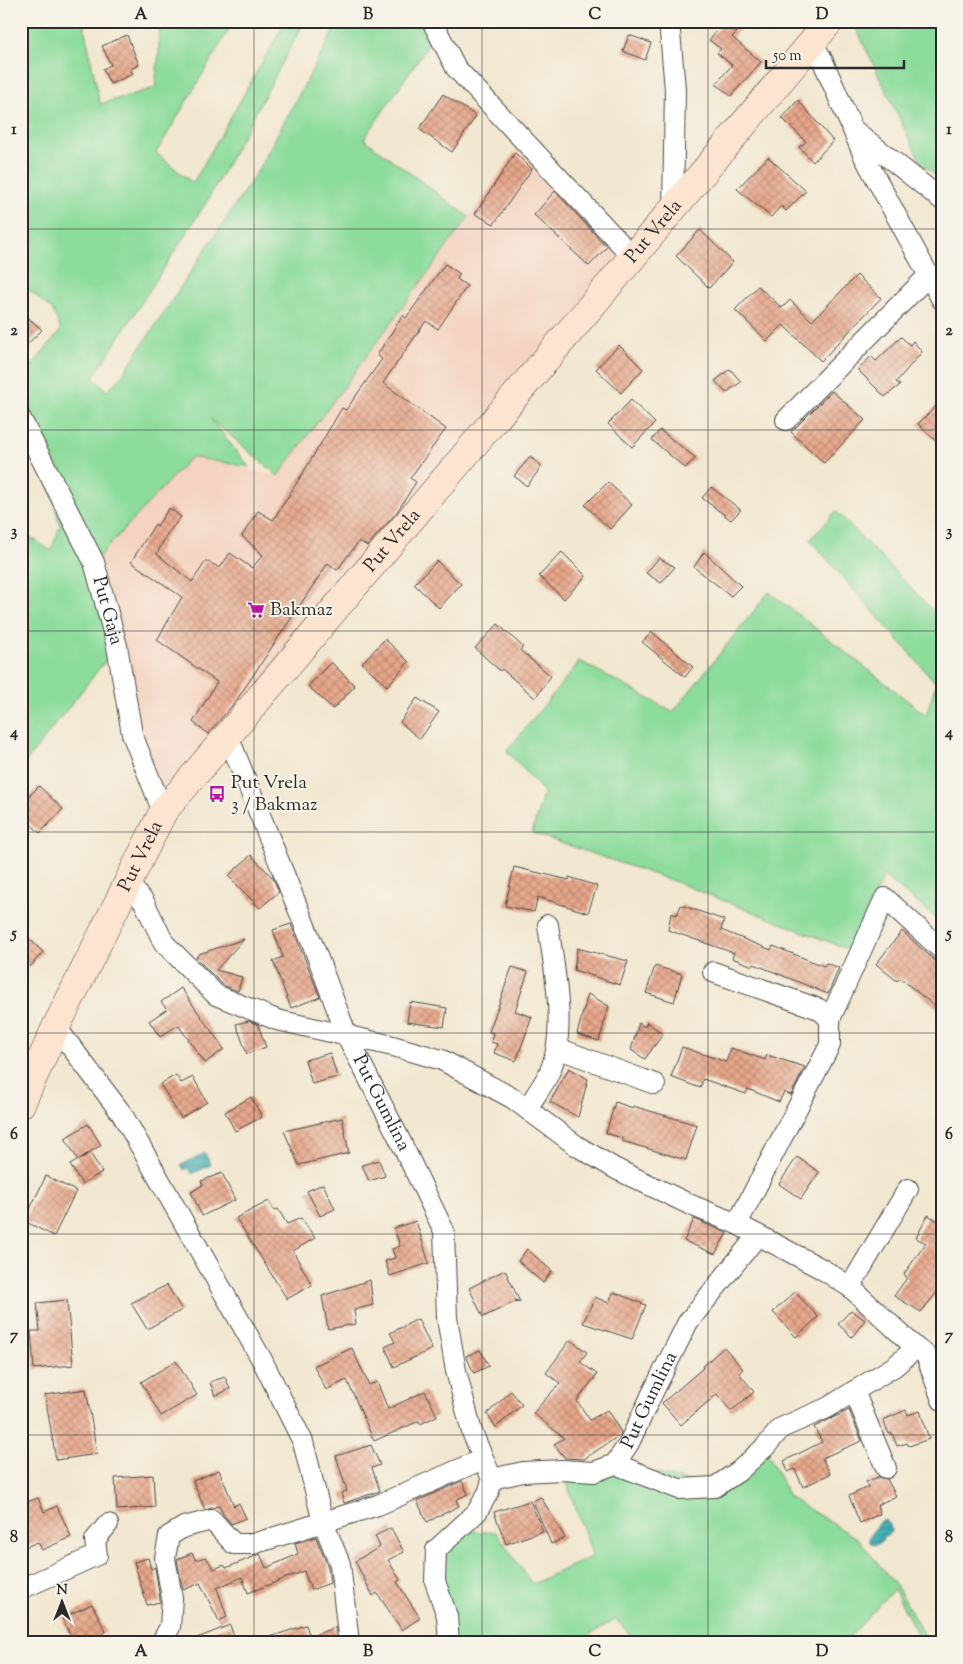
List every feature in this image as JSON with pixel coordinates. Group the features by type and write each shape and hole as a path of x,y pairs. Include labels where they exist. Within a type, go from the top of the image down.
{"main road":[{"name":"Put Vrela","path":"22,1099 163,812 673,210 830,21"}],"street":[{"path":"432,21 456,68 633,257"},
{"path":"669,21 675,89 673,210"},
{"path":"812,44 821,57 865,158 942,300"},
{"path":"853,129 942,200"},
{"path":"786,420 928,276"},
{"name":"Put Gaja","path":"21,419 94,562 117,646 132,734 163,812"},
{"name":"Put Gumlina","path":"228,736 316,953 347,1036 444,1230 447,1318 456,1371 472,1432 492,1479 533,1472 562,1470 594,1472 616,1464 630,1443 688,1322 758,1234"},
{"path":"128,883 144,902 164,943 216,995 277,1020 393,1046 442,1060 512,1098 577,1146 616,1169 691,1205 758,1234 822,1269 850,1287 926,1355 942,1400"},
{"path":"737,1224 830,1045 830,1019 885,898 942,950"},
{"path":"527,1109 549,1072 557,1048 557,991 548,925"},
{"path":"712,972 819,1008 830,1019"},
{"path":"56,1028 122,1114 262,1360 302,1442 323,1522 340,1564 349,1643"},
{"path":"557,1048 654,1084"},
{"path":"850,1287 908,1189"},
{"path":"616,1464 679,1488 715,1487 739,1471 765,1447 781,1428 827,1408 894,1366 916,1348"},
{"path":"854,1391 886,1468"},
{"path":"161,1643 170,1627 172,1598 165,1558 169,1536 184,1527 212,1520 234,1544 253,1544 378,1505 484,1459"},
{"path":"449,1643 447,1616 435,1581 436,1550 477,1512 489,1491 492,1479"},
{"path":"21,1589 97,1555 95,1540 108,1524"}],"shaded area":[{"path":"523,139 633,257 163,812 94,562 191,457 278,476 469,217"}],"green space":[{"path":"21,21 83,21 100,104 155,88 159,53 159,21 234,21 156,153 193,183 286,21 305,21 209,198 93,378 107,391 121,377 257,172 339,21 432,21 437,32 364,139 469,217 278,476 211,419 249,467 191,457 94,562 117,646 21,768 21,531 51,551 60,526 45,466 21,419 21,379 61,330 53,311 25,286 21,287"},
{"path":"942,21 942,180 921,163 853,22"},
{"path":"836,511 942,620 942,923 884,876 847,949 676,882 532,833 544,792 507,751 580,661 673,712 769,592 926,715 936,683 810,540"},
{"path":"765,1447 789,1497 858,1539 898,1588 928,1643 922,1643 894,1589 844,1643 639,1643 615,1619 577,1643 449,1643 436,1550 456,1531 496,1532 532,1584 593,1556 562,1470 615,1464 715,1487"}],"water":[{"path":"205,1153 211,1165 192,1174 188,1168 184,1170 181,1165"},
{"path":"886,1520 890,1525 891,1532 888,1535 884,1535 881,1542 873,1545 869,1537 879,1522"}],"building":[{"path":"726,21 731,21 740,29 732,37 761,62 731,96 716,84 732,65 717,53 721,49 709,40"},
{"path":"127,35 139,65 130,69 133,74 110,84 103,69 111,65 102,46"},
{"path":"629,35 651,43 645,60 623,51"},
{"path":"443,94 476,116 452,152 419,129"},
{"path":"798,100 833,141 813,162 799,147 806,142 782,118"},
{"path":"515,153 532,169 494,224 475,214"},
{"path":"768,157 806,191 786,211 781,206 771,217 737,189"},
{"path":"555,191 607,247 589,266 534,215"},
{"path":"700,230 733,262 709,288 676,256"},
{"path":"445,264 460,274 457,279 467,286 438,329 426,321 383,383 446,429 410,478 416,482 397,512 367,546 359,541 337,570 328,563 236,701 208,734 193,722 217,682 157,640 182,597 131,562 155,524 157,526 169,508 181,517 167,534 157,554 192,582 206,561 220,568 230,553 252,568 263,555 242,536 258,511 273,520 342,408 346,410 382,359 377,355 403,315 406,318"},
{"path":"857,275 881,298 821,361 783,325 767,341 735,310 758,286 782,308 790,300 812,321"},
{"path":"21,311 42,330 21,350"},
{"path":"901,337 910,345 913,341 922,352 896,382 900,385 885,397 858,370 871,356 876,361"},
{"path":"619,345 643,369 621,393 596,369"},
{"path":"730,369 741,382 726,393 715,381"},
{"path":"832,391 865,420 824,463 791,432"},
{"path":"631,400 655,423 632,447 608,424"},
{"path":"942,400 942,447 918,424"},
{"path":"660,430 696,458 685,468 652,440"},
{"path":"530,457 542,466 527,486 514,476"},
{"path":"608,482 632,505 610,529 585,505"},
{"path":"711,487 741,510 731,520 702,498"},
{"path":"562,552 586,576 564,599 539,576"},
{"path":"704,552 741,586 731,596 694,567"},
{"path":"659,558 675,567 661,583 646,573"},
{"path":"437,561 461,584 439,608 414,584"},
{"path":"498,624 523,647 520,650 551,676 535,698 502,669 500,671 475,648"},
{"path":"652,632 693,667 685,677 642,642"},
{"path":"385,639 409,662 387,686 362,663"},
{"path":"331,662 355,686 333,709 308,686"},
{"path":"417,698 439,712 420,739 400,722"},
{"path":"39,786 63,809 40,833 21,815 21,804"},
{"path":"251,855 273,878 279,892 260,908 228,876"},
{"path":"514,867 569,880 569,877 597,886 588,913 538,897 534,912 505,906"},
{"path":"681,905 724,920 721,930 771,950 773,946 824,966 826,963 839,968 828,994 754,964 753,966 732,958 734,953 668,930 671,913 677,915"},
{"path":"291,924 320,997 291,1008 273,961 283,957 273,930"},
{"path":"21,931 43,952 30,967 21,959"},
{"path":"902,931 942,967 942,1012 900,978 897,981 876,964"},
{"path":"244,939 216,970 242,977 238,991 223,985 196,958 199,954"},
{"path":"577,948 628,961 620,985 574,970"},
{"path":"655,966 682,974 674,1002 646,993"},
{"path":"512,967 528,972 515,1011 532,1017 516,1061 494,1053 497,1044 491,1042 493,1033 489,1032"},
{"path":"181,988 224,1049 205,1063 178,1025 160,1037 149,1021 167,1009 161,1002"},
{"path":"588,994 609,1006 599,1041 577,1034"},
{"path":"410,1002 447,1008 444,1027 407,1022"},
{"path":"249,1021 258,1025 266,1047 247,1054 236,1024"},
{"path":"647,1022 663,1034 645,1059 631,1050 639,1023 645,1027"},
{"path":"682,1047 726,1062 731,1048 765,1060 767,1055 805,1067 791,1095 784,1092 779,1102 748,1089 746,1094 703,1079 700,1088 671,1077"},
{"path":"330,1053 337,1077 312,1084 305,1060"},
{"path":"569,1068 588,1079 578,1117 550,1102"},
{"path":"176,1075 181,1083 193,1077 207,1102 181,1118 160,1084"},
{"path":"251,1097 262,1117 235,1131 225,1112"},
{"path":"615,1102 697,1125 686,1160 622,1141 622,1138 606,1133"},
{"path":"342,1118 349,1153 299,1165 284,1131"},
{"path":"88,1124 101,1145 78,1160 65,1138"},
{"path":"90,1153 102,1172 82,1184 70,1165"},
{"path":"797,1157 819,1172 801,1199 779,1184"},
{"path":"379,1160 385,1176 369,1181 362,1165"},
{"path":"222,1173 235,1200 202,1216 191,1192 203,1185 201,1181"},
{"path":"46,1176 76,1191 54,1236 24,1221"},
{"path":"323,1184 335,1209 320,1216 307,1191"},
{"path":"269,1201 274,1210 278,1209 287,1224 301,1218 315,1238 293,1251 312,1285 287,1299 236,1218"},
{"path":"928,1215 940,1222 942,1219 942,1286 921,1312 894,1296 907,1278 904,1274 926,1243 916,1238"},
{"path":"694,1219 727,1233 715,1254 684,1241"},
{"path":"416,1221 429,1263 390,1276 385,1261 395,1258 392,1249 400,1246 394,1228"},
{"path":"527,1249 552,1271 543,1283 518,1261"},
{"path":"505,1270 520,1302 515,1300 517,1301 483,1317 469,1288"},
{"path":"370,1280 373,1305 354,1310 356,1324 328,1329 322,1296"},
{"path":"167,1285 182,1310 147,1329 131,1303"},
{"path":"613,1292 646,1305 632,1339 583,1323 595,1297 609,1303"},
{"path":"795,1292 818,1317 796,1337 773,1312"},
{"path":"67,1300 73,1365 34,1369 31,1331 40,1331 37,1303"},
{"path":"851,1310 865,1320 852,1337 838,1324"},
{"path":"418,1319 432,1349 394,1367 385,1347 395,1342 390,1333"},
{"path":"570,1340 587,1352 580,1362 597,1374 577,1401 590,1420 607,1410 621,1432 620,1435 584,1459 565,1458 554,1444 564,1438 533,1413 560,1383 546,1373"},
{"path":"724,1347 743,1369 739,1373 754,1392 731,1411 717,1394 681,1425 662,1403 703,1368"},
{"path":"352,1348 369,1385 377,1382 388,1409 425,1391 437,1416 420,1424 419,1421 374,1441 347,1380 326,1390 314,1366"},
{"path":"480,1350 489,1366 474,1373 466,1356"},
{"path":"176,1361 197,1395 161,1416 141,1382"},
{"path":"225,1377 230,1389 215,1396 210,1382"},
{"path":"86,1389 97,1454 56,1460 45,1395"},
{"path":"511,1391 522,1405 496,1427 487,1414"},
{"path":"849,1410 862,1441 822,1458 830,1474 803,1487 795,1469 788,1472 784,1461 822,1442 814,1427"},
{"path":"906,1410 908,1415 920,1411 929,1439 909,1446 907,1443 897,1446 892,1433 889,1434 883,1420"},
{"path":"371,1445 380,1465 372,1468 380,1491 344,1503 341,1493 347,1491 336,1456"},
{"path":"219,1470 234,1506 239,1503 246,1518 231,1524 219,1506 205,1510 193,1481"},
{"path":"153,1475 155,1507 117,1510 115,1478"},
{"path":"878,1477 887,1479 896,1496 877,1505 880,1514 860,1523 849,1496 868,1487 866,1482"},
{"path":"462,1481 468,1494 456,1500 459,1506 427,1522 417,1501"},
{"path":"541,1497 565,1538 551,1544 533,1501"},
{"path":"38,1498 44,1512 57,1506 71,1537 42,1550 38,1542 21,1549 21,1504"},
{"path":"530,1501 543,1531 506,1544 494,1512"},
{"path":"391,1528 404,1552 388,1560 400,1580 397,1582 420,1618 402,1630 377,1593 373,1596 355,1561 380,1547 375,1536"},
{"path":"316,1537 328,1567 330,1583 311,1590 304,1571 248,1593 242,1577 217,1588 227,1617 219,1621 200,1583 183,1590 177,1559 192,1553 196,1560 206,1557 214,1569 224,1565 226,1568 260,1554 266,1568 298,1554 295,1543"},
{"path":"148,1558 151,1569 155,1567 160,1602 147,1605 134,1562"},
{"path":"92,1604 106,1632 84,1643 74,1643 62,1618"},
{"path":"230,1625 236,1643 187,1643 187,1642"},
{"path":"306,1625 310,1637 335,1627 337,1643 262,1643 261,1640"}],"place":[{"name":"Bakmaz","path":"256,610"},
{"name":"Put Vrela 3 / Bakmaz","path":"217,794"}]}
